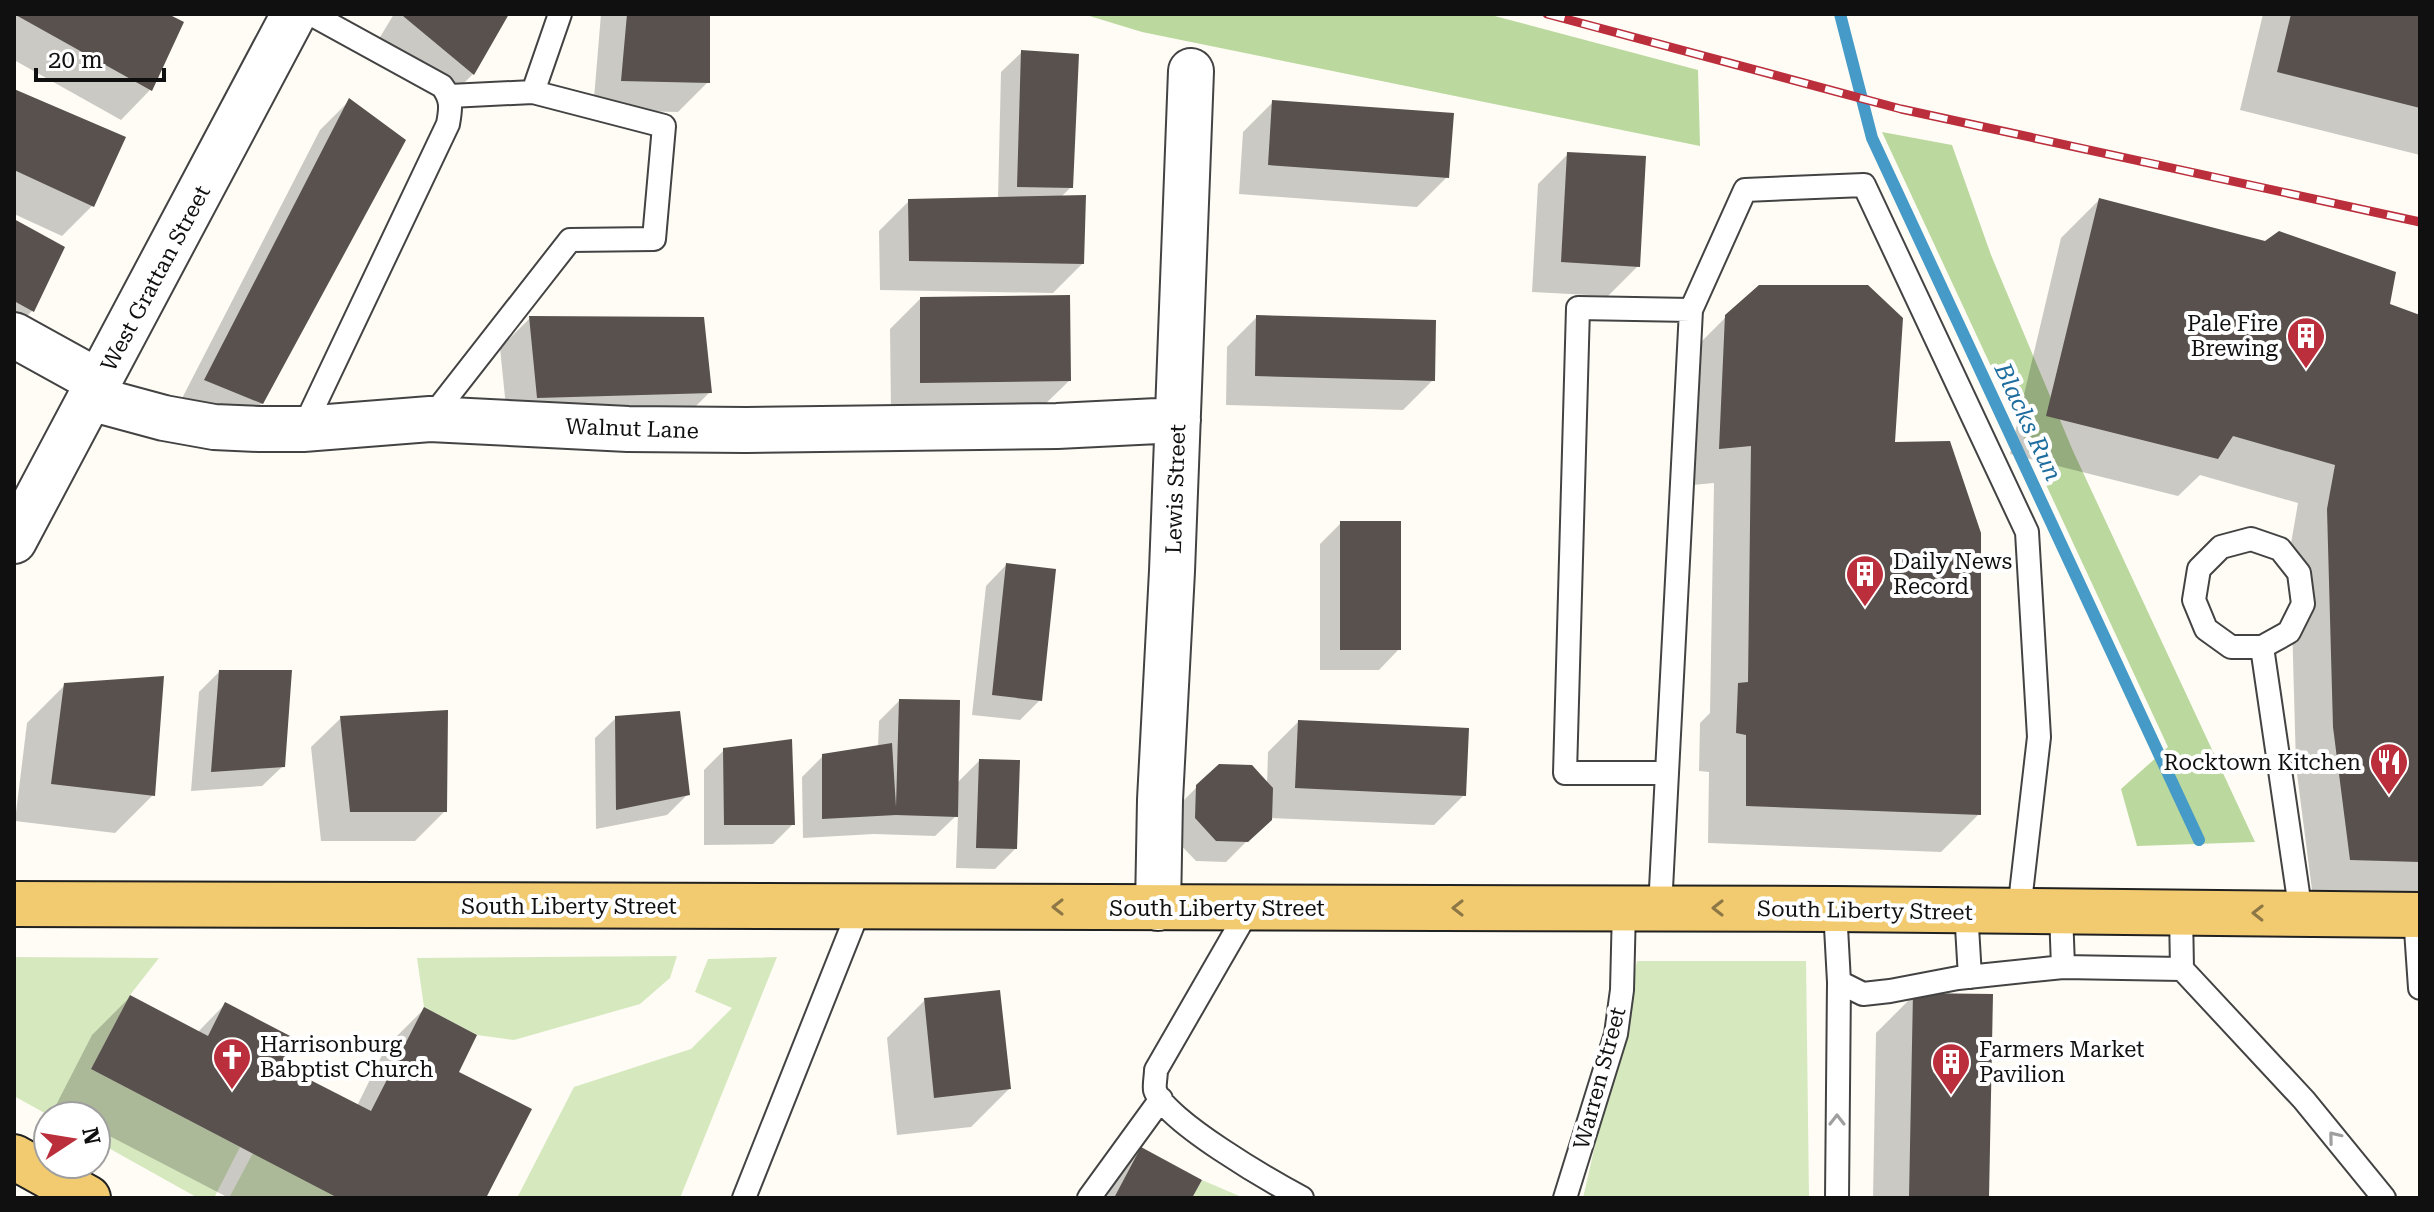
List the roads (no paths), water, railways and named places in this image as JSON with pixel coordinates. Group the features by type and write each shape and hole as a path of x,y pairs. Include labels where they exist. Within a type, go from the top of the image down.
{"main road":[{"name":"South Liberty Street","path":"14,904 1642,908 2418,915"},
{"path":"14,1157 88,1198"}],"street":[{"name":"West Grattan Street","path":"14,541 294,14"},
{"name":"Lewis Street","path":"1158,908 1191,71"},
{"name":"Walnut Lane","path":"14,335 95,390 164,418 214,427 303,429 430,419 628,429 731,430 1057,426 1178,420"}],"lane":[{"path":"303,429 448,124 451,109 450,96 442,86 311,14"},
{"path":"533,92 560,14"},
{"path":"430,419 570,240 654,239 664,126 533,92 450,96"},
{"path":"1666,773 1565,773 1578,308 1691,310 1745,190 1864,185 2027,532 2039,737 2040,912 2063,967"},
{"name":"Warren Street","path":"1565,1198 1616,1034 1666,773 1691,310"},
{"path":"2251,539 2280,549 2299,573 2303,604 2289,632 2262,647 2231,647 2206,629 2194,600 2199,569 2221,547 2251,539"},
{"path":"2262,647 2301,914"},
{"path":"744,1198 860,907"},
{"path":"1250,907 1156,1070 1155,1089 1171,1113 1267,1179 1302,1198"},
{"path":"1835,909 1839,982 1837,1198"},
{"path":"1966,910 1970,977"},
{"path":"2181,912 2182,969 2304,1100 2384,1198"},
{"path":"2418,915 2420,988"},
{"path":"1839,982 1863,994 1970,977 2063,967 2182,969"},
{"path":"1089,1198 1161,1099"}],"waterway":[{"name":"Blacks Run","path":"1840,14 1872,138 2199,840"}],"railway":[{"path":"1547,14 1901,109 2420,222"}],"place":[{"name":"Pale Fire Brewing","path":"2306,370"},
{"name":"Daily News Record","path":"1865,608"},
{"name":"Rocktown Kitchen","path":"2389,796"},
{"name":"Harrisonburg Babptist Church","path":"232,1091"},
{"name":"Farmers Market Pavilion","path":"1951,1096"}]}
